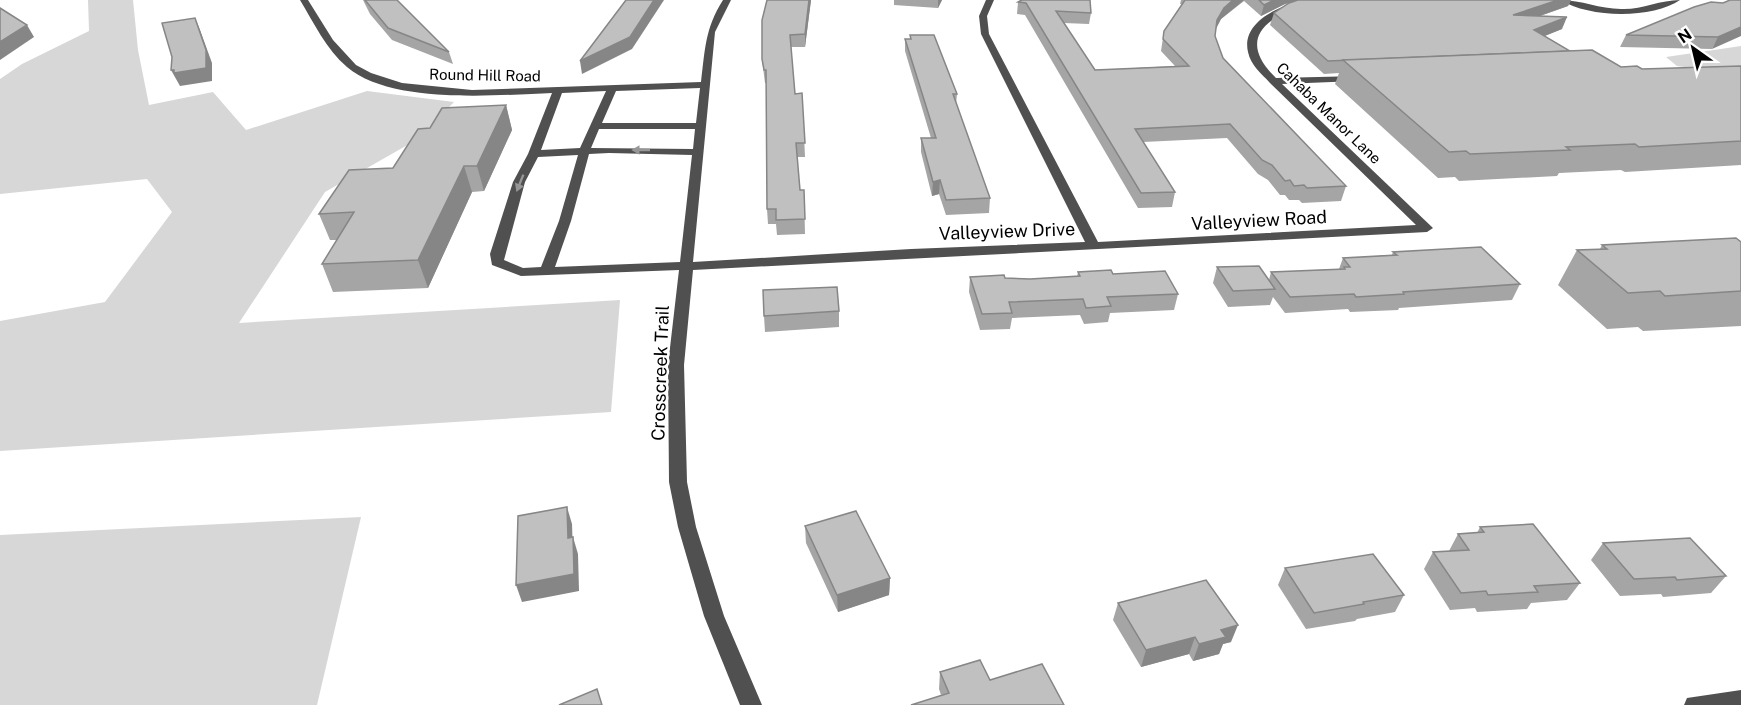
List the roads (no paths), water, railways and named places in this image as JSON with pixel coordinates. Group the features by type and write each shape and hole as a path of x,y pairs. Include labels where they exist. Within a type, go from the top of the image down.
{"street":[{"name":"Round Hill Road","path":"304,0 340,56 350,65 376,78 411,87 439,91 558,91 704,85"},
{"name":"Crosscreek Trail","path":"727,0 711,32 697,152 676,365 678,482 687,527 714,616 751,705"},
{"name":"Valleyview Drive","path":"534,154 519,182 497,262 521,272 687,267 1093,245 985,34 983,16 990,0"},
{"name":"Cahaba Manor Lane","path":"1312,0 1275,14 1262,23 1254,35 1252,49 1259,67 1427,228"},
{"path":"1565,0 1620,14 1642,12 1676,0"},
{"path":"1273,81 1368,77"},
{"path":"546,272 565,221 584,152 612,88"},
{"path":"558,91 534,154 697,152"},
{"path":"596,126 700,126"},
{"name":"Valleyview Road","path":"1093,245 1427,228"},
{"path":"1695,705 1741,700"}]}
